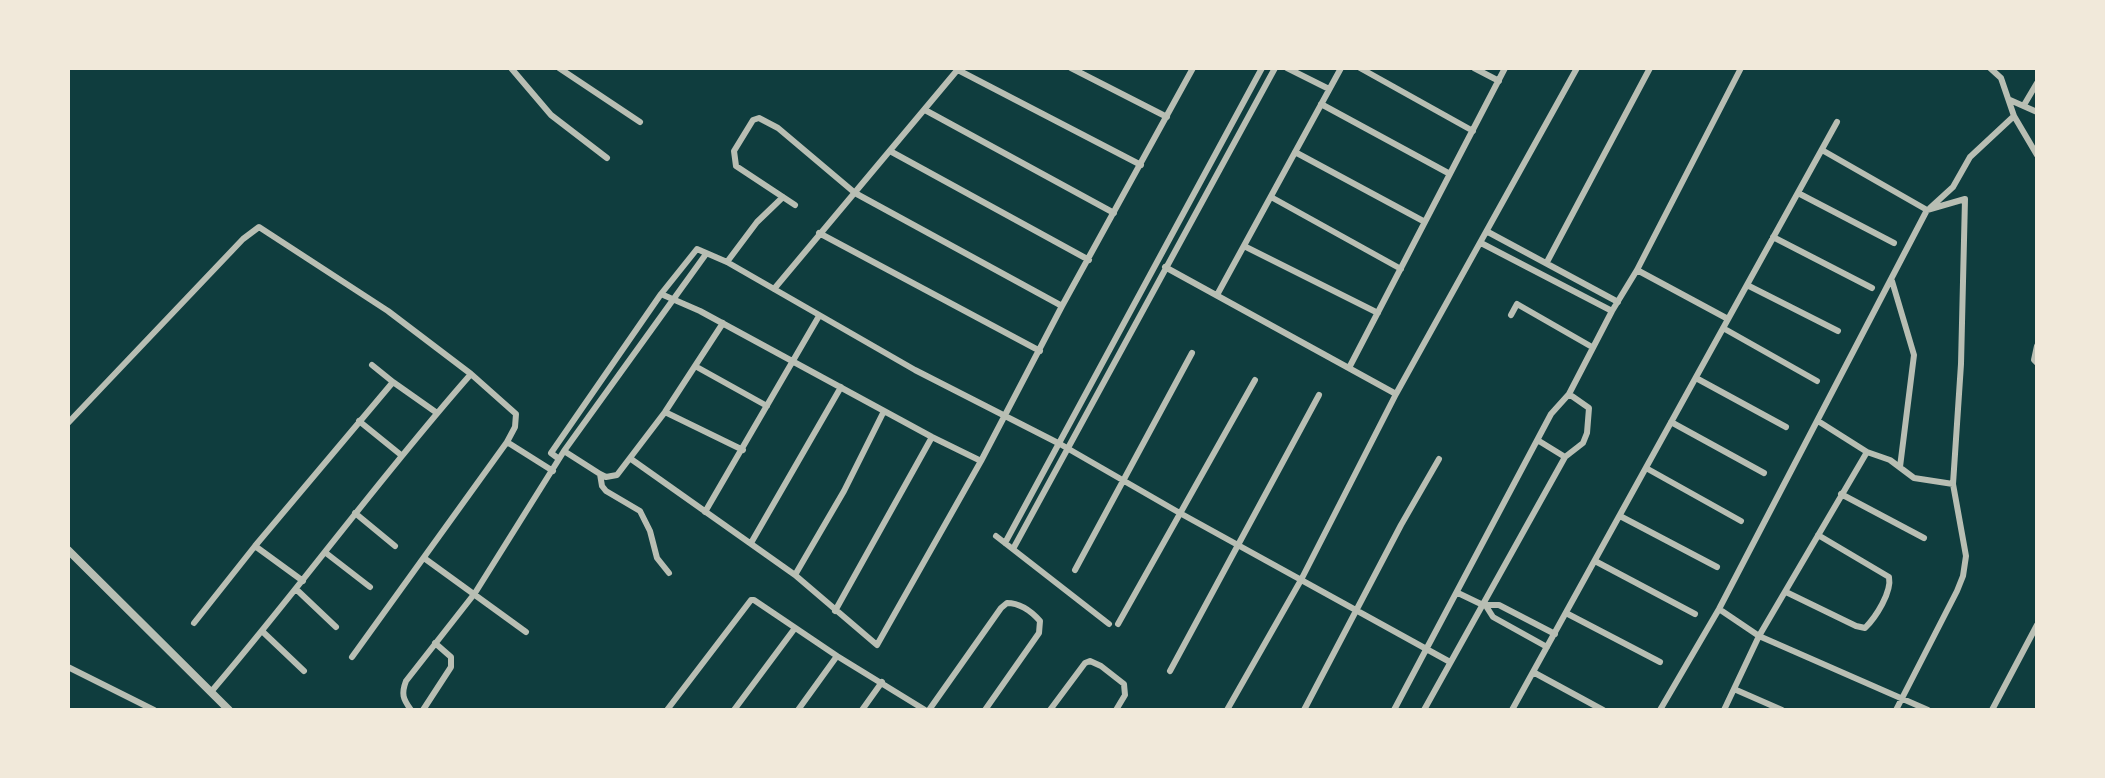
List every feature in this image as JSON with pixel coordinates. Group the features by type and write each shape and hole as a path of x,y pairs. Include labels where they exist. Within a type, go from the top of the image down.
{"street":[{"path":"511,68 551,115 607,158"},
{"path":"559,68 640,122"},
{"path":"1071,68 1167,117"},
{"path":"631,459 795,575 877,645 1006,416 1062,306 1192,70 1183,68"},
{"path":"1005,543 1262,68"},
{"path":"1013,549 1275,68"},
{"path":"1287,68 1329,89"},
{"path":"1217,295 1341,68"},
{"path":"1360,68 1473,131"},
{"path":"1474,68 1499,81"},
{"path":"1350,366 1505,68"},
{"path":"1227,710 1301,580 1396,394 1577,68"},
{"path":"1547,262 1650,68"},
{"path":"1394,710 1551,414 1569,394 1592,347 1637,270 1741,68"},
{"path":"1991,68 2001,78 2014,116 2037,155"},
{"path":"774,289 958,69 1141,165"},
{"path":"2024,105 2037,83"},
{"path":"2010,100 2037,112"},
{"path":"1321,104 1450,174"},
{"path":"925,110 1114,213"},
{"path":"1660,710 1719,609 1927,210 1953,187 1970,157 2014,116"},
{"path":"795,205 736,166 734,151 753,120 759,118 778,128 855,193 1062,306"},
{"path":"1512,710 1837,122"},
{"path":"1223,142 1232,147"},
{"path":"1822,150 1927,210 1965,199 1961,364 1953,484 1966,556 1963,576 1896,710"},
{"path":"890,151 1089,260"},
{"path":"1295,152 1425,222"},
{"path":"1798,193 1894,243"},
{"path":"727,262 757,222 783,197"},
{"path":"1271,197 1401,269"},
{"path":"68,423 243,239 259,227 388,311 471,374 516,414 515,427 352,657"},
{"path":"1177,228 1185,233"},
{"path":"1488,232 1618,302"},
{"path":"819,233 1040,351"},
{"path":"1773,237 1872,288"},
{"path":"1481,243 1612,311"},
{"path":"1244,246 1378,313"},
{"path":"559,459 551,453 661,294 697,249 727,262 915,370 1060,444 1450,662"},
{"path":"411,710 403,699 402,690 415,666 475,593 564,451 706,254"},
{"path":"1158,264 1350,366 1396,394"},
{"path":"1637,270 1728,319"},
{"path":"1892,281 1914,355 1900,467"},
{"path":"1747,285 1838,331"},
{"path":"661,294 723,323 981,461"},
{"path":"1511,315 1517,304 1592,347"},
{"path":"1131,313 1139,317"},
{"path":"705,512 819,316"},
{"path":"564,451 606,477 617,475 665,412 723,323"},
{"path":"1723,328 1817,381"},
{"path":"2037,346 2034,360 2037,363"},
{"path":"1075,570 1192,353"},
{"path":"372,365 437,413"},
{"path":"1103,365 1111,370"},
{"path":"695,366 767,406"},
{"path":"211,692 297,590 401,455 471,374"},
{"path":"1696,378 1786,427"},
{"path":"1118,624 1178,512 1255,380"},
{"path":"194,623 393,382"},
{"path":"751,543 841,387"},
{"path":"1424,710 1565,457 1583,443 1589,408 1569,394"},
{"path":"1170,671 1319,395"},
{"path":"795,575 844,491 884,411"},
{"path":"665,412 743,450"},
{"path":"359,421 401,455"},
{"path":"1818,421 1867,452 1890,460 1914,478 1953,484"},
{"path":"1671,422 1764,473"},
{"path":"1070,426 1078,431"},
{"path":"835,611 932,437"},
{"path":"1539,441 1565,457"},
{"path":"507,442 553,471"},
{"path":"1724,710 1759,636 1867,452"},
{"path":"1053,456 1062,460"},
{"path":"1304,710 1439,459"},
{"path":"1646,468 1741,521"},
{"path":"600,474 606,491 640,511 650,531 657,558 669,573"},
{"path":"1841,494 1924,538"},
{"path":"355,513 395,546"},
{"path":"1620,516 1717,567"},
{"path":"1786,592 1856,626 1865,628 1872,621 1890,585 1889,577 1818,535"},
{"path":"996,536 1109,624"},
{"path":"255,546 303,581"},
{"path":"68,550 229,710"},
{"path":"326,553 370,587"},
{"path":"424,558 526,632"},
{"path":"1595,561 1695,614"},
{"path":"297,590 336,627"},
{"path":"1458,593 1547,647"},
{"path":"667,710 751,600 757,600 837,656 924,710 1001,608 1011,602 1040,621 1039,633 985,710"},
{"path":"1484,606 1499,605 1555,634"},
{"path":"1719,609 1759,636 1903,698 1912,707 1928,710"},
{"path":"1566,613 1660,662"},
{"path":"1992,710 2037,625"},
{"path":"734,710 795,628"},
{"path":"263,632 304,671"},
{"path":"423,710 451,667 451,657 435,643"},
{"path":"798,710 837,656"},
{"path":"1050,710 1085,663 1090,661 1124,684 1125,695 1116,710"},
{"path":"68,667 154,710"},
{"path":"1533,672 1603,710"},
{"path":"862,710 882,682"},
{"path":"1734,689 1782,710"}]}
